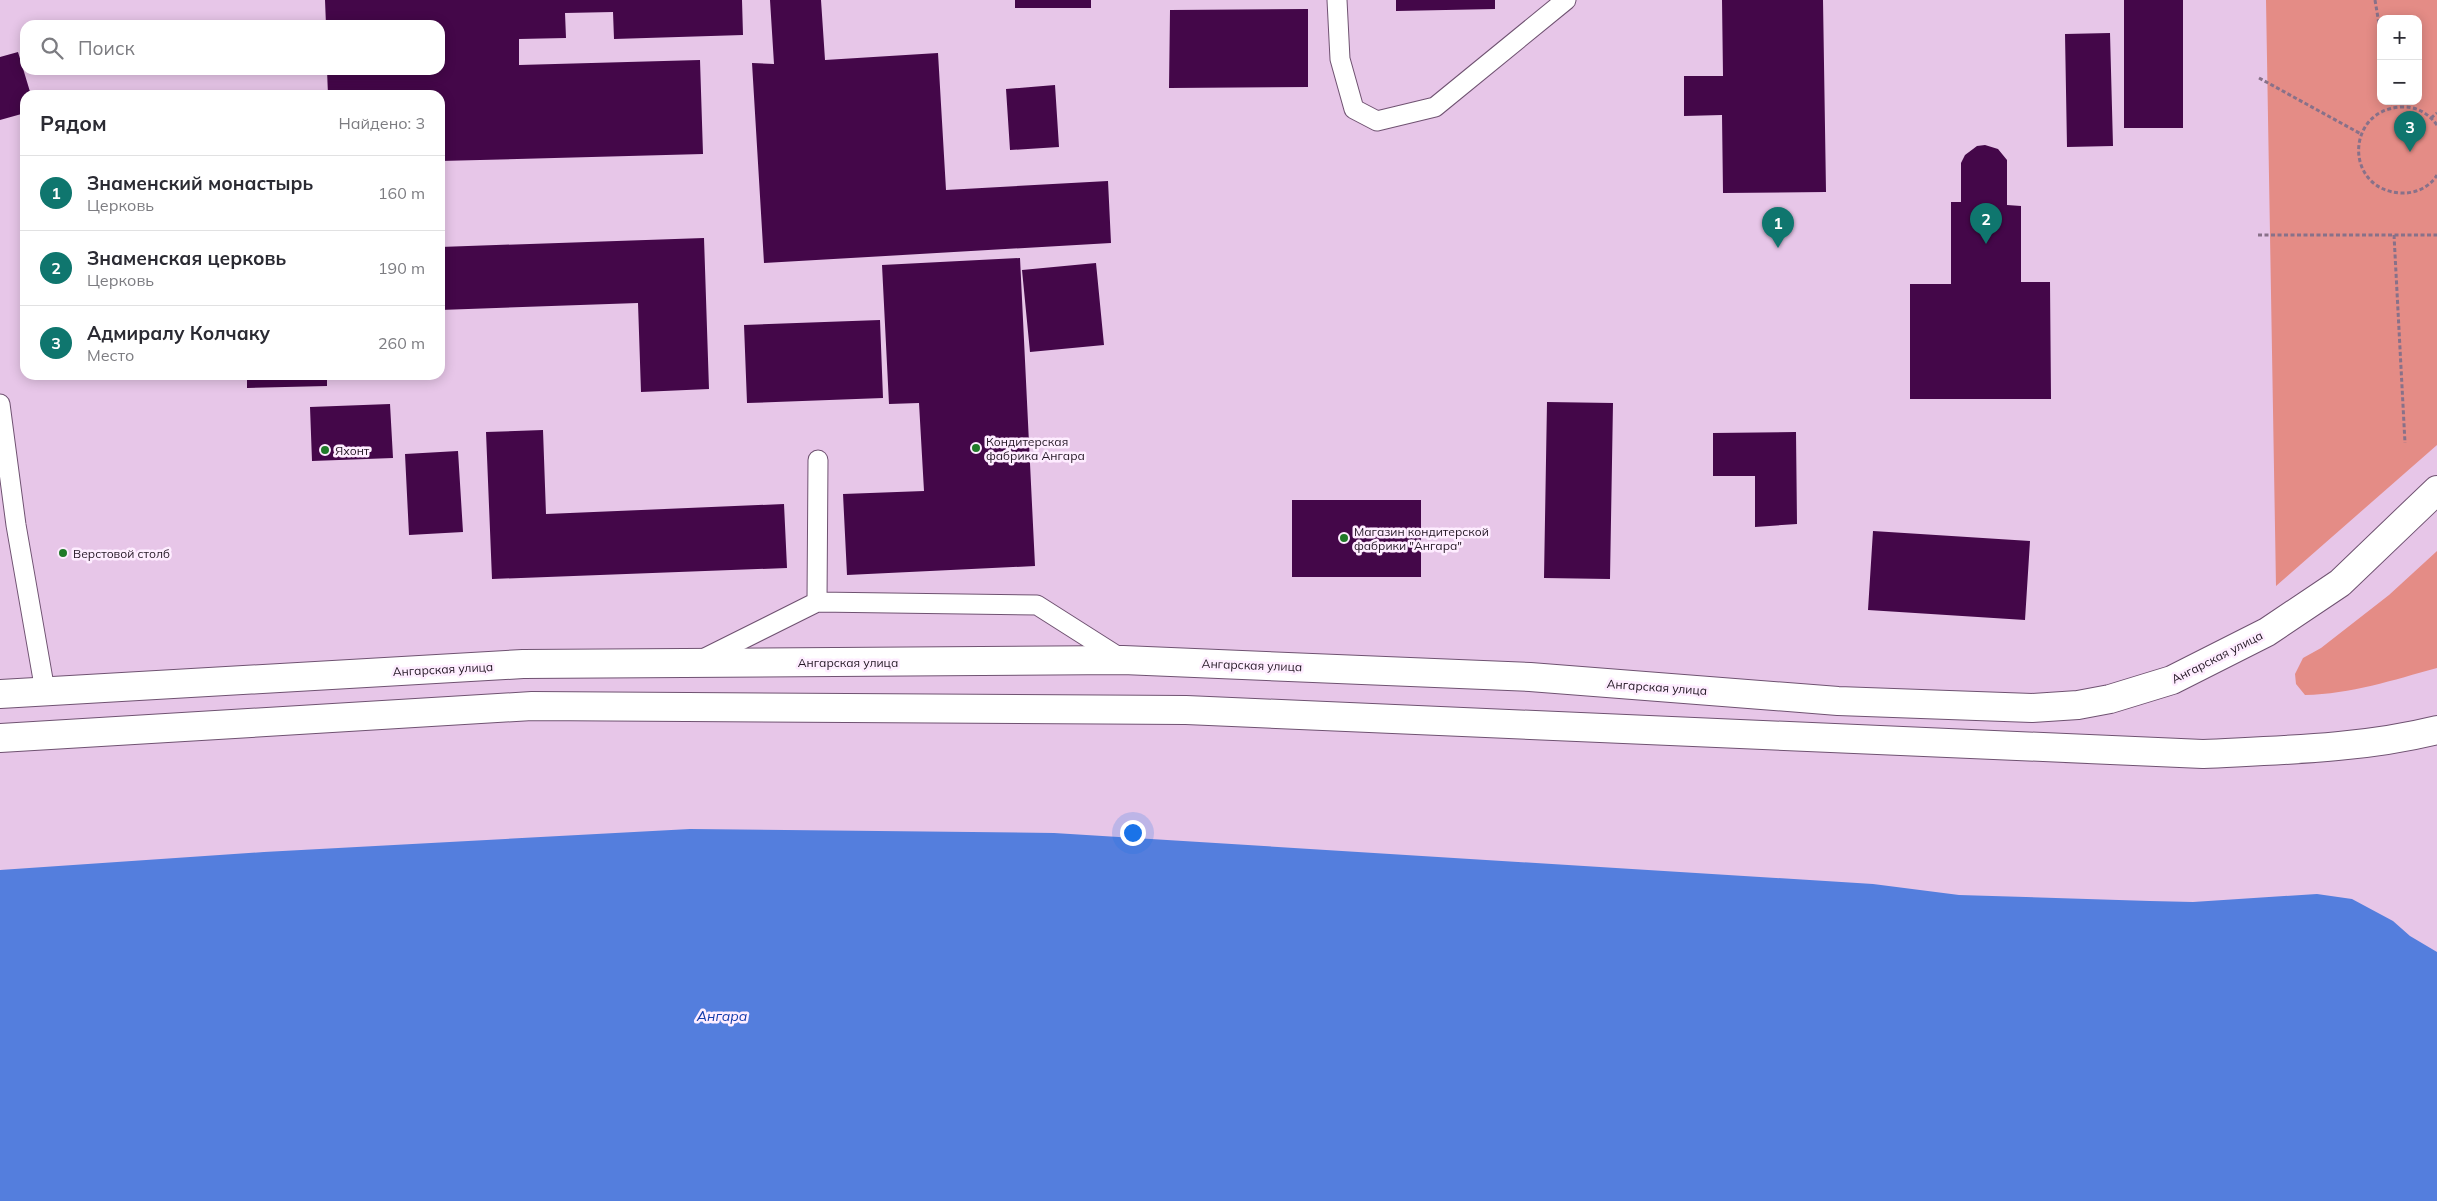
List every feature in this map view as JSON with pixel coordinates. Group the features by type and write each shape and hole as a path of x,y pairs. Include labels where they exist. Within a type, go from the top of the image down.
{"main road":[{"name":"Ангарская улица","path":"0,694 523,664 1123,660 1530,677 1838,701 2032,708 2078,705 2110,699 2172,680 2266,632 2340,583 2437,490"},
{"path":"0,738 532,706 1186,710 2203,754 2330,748 2403,738 2437,730"}],"lane":[{"path":"1337,0 1340,59 1354,109 1378,121 1435,107 1566,0"},
{"path":"0,404 16,525 45,691"},
{"path":"817,602 818,460"},
{"path":"697,662 817,602 1037,605 1123,660"}],"path":[{"path":"2375,0 2378,15"},
{"path":"2259,78 2361,134"},
{"path":"2437,125 2420,110 2406,106 2393,107 2380,112 2369,122 2361,134 2358,148 2360,163 2367,177 2378,187 2392,193 2406,194 2421,190 2434,181 2437,175"},
{"path":"2431,118 2437,113"},
{"path":"2258,235 2437,235"},
{"path":"2394,235 2405,443"}],"shaded area":[{"path":"2266,0 2437,0 2437,445 2276,586"},
{"path":"2437,551 2437,668 2355,689 2305,695 2296,684 2295,674 2303,658 2321,648 2389,595"}],"water":[{"name":"Ангара","path":"690,829 1054,833 1873,884 1959,895 2193,902 2317,894 2352,899 2393,921 2410,936 2437,952 2437,1201 0,1201 0,870 264,852"}],"building":[{"path":"325,0 742,0 743,35 614,39 613,12 565,13 566,38 519,39 519,65 700,60 703,154 445,161 445,90 328,90 327,75 445,75 445,20 326,20"},
{"path":"770,0 821,0 825,60 938,53 946,190 1108,181 1111,243 764,263 752,63 774,64"},
{"path":"1015,0 1091,0 1091,8 1015,8"},
{"path":"1396,0 1495,0 1495,9 1396,11"},
{"path":"1722,0 1823,0 1826,192 1723,193 1722,115 1684,116 1684,76 1723,76"},
{"path":"2124,0 2183,0 2183,128 2124,128"},
{"path":"1308,9 1308,87 1169,88 1170,10"},
{"path":"2110,33 2113,146 2067,147 2065,34"},
{"path":"18,52 20,75 25,75 29,90 20,90 20,114 0,120 0,57"},
{"path":"1055,85 1059,147 1010,150 1006,89"},
{"path":"1985,145 1998,149 2007,160 2007,205 2021,206 2021,282 2050,282 2051,399 1910,399 1910,284 1951,284 1951,202 1961,202 1961,163 1965,155 1977,146"},
{"path":"704,238 709,389 641,392 638,303 445,310 445,247"},
{"name":"Кондитерская фабрика Ангара","path":"1020,258 1035,566 847,575 843,494 924,491 919,403 889,404 882,265"},
{"path":"1096,263 1104,345 1030,352 1022,270"},
{"path":"880,320 883,398 747,403 744,325"},
{"path":"247,380 327,380 327,386 247,388"},
{"path":"1547,402 1613,403 1610,579 1544,578"},
{"path":"390,404 393,458 312,461 310,407"},
{"path":"543,430 546,514 784,504 787,568 492,579 486,432"},
{"path":"1796,432 1797,524 1755,527 1755,476 1713,476 1713,433"},
{"path":"458,451 463,532 409,535 405,454"},
{"path":"1292,500 1421,500 1421,577 1292,577"},
{"path":"1873,531 2030,541 2025,620 1868,610"}],"place":[{"name":"Адмиралу Колчаку","path":"2410,152"},
{"name":"Знаменская церковь","path":"1986,244"},
{"name":"Знаменский монастырь","path":"1778,248"},
{"name":"Кондитерская фабрика Ангара","path":"976,448"},
{"name":"Яхонт","path":"325,450"},
{"name":"Магазин кондитерской фабрики \"Ангара\"","path":"1344,538"},
{"name":"Верстовой столб","path":"63,553"}]}
